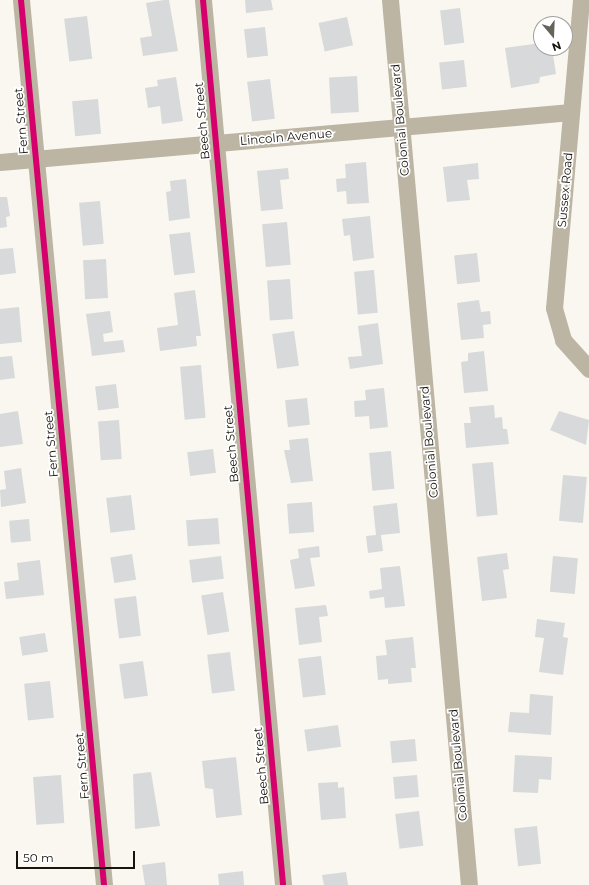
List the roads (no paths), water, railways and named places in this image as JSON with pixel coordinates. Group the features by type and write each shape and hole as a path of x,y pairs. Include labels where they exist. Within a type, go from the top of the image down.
{"street":[{"name":"Fern Street","path":"21,0 104,885"},
{"name":"Beech Street","path":"203,0 214,143 283,885"},
{"name":"Colonial Boulevard","path":"390,0 469,885"},
{"path":"570,0 575,67"},
{"name":"Sussex Road","path":"581,0 554,308 563,340 589,368"},
{"name":"Lincoln Avenue","path":"0,162 571,112"}]}
